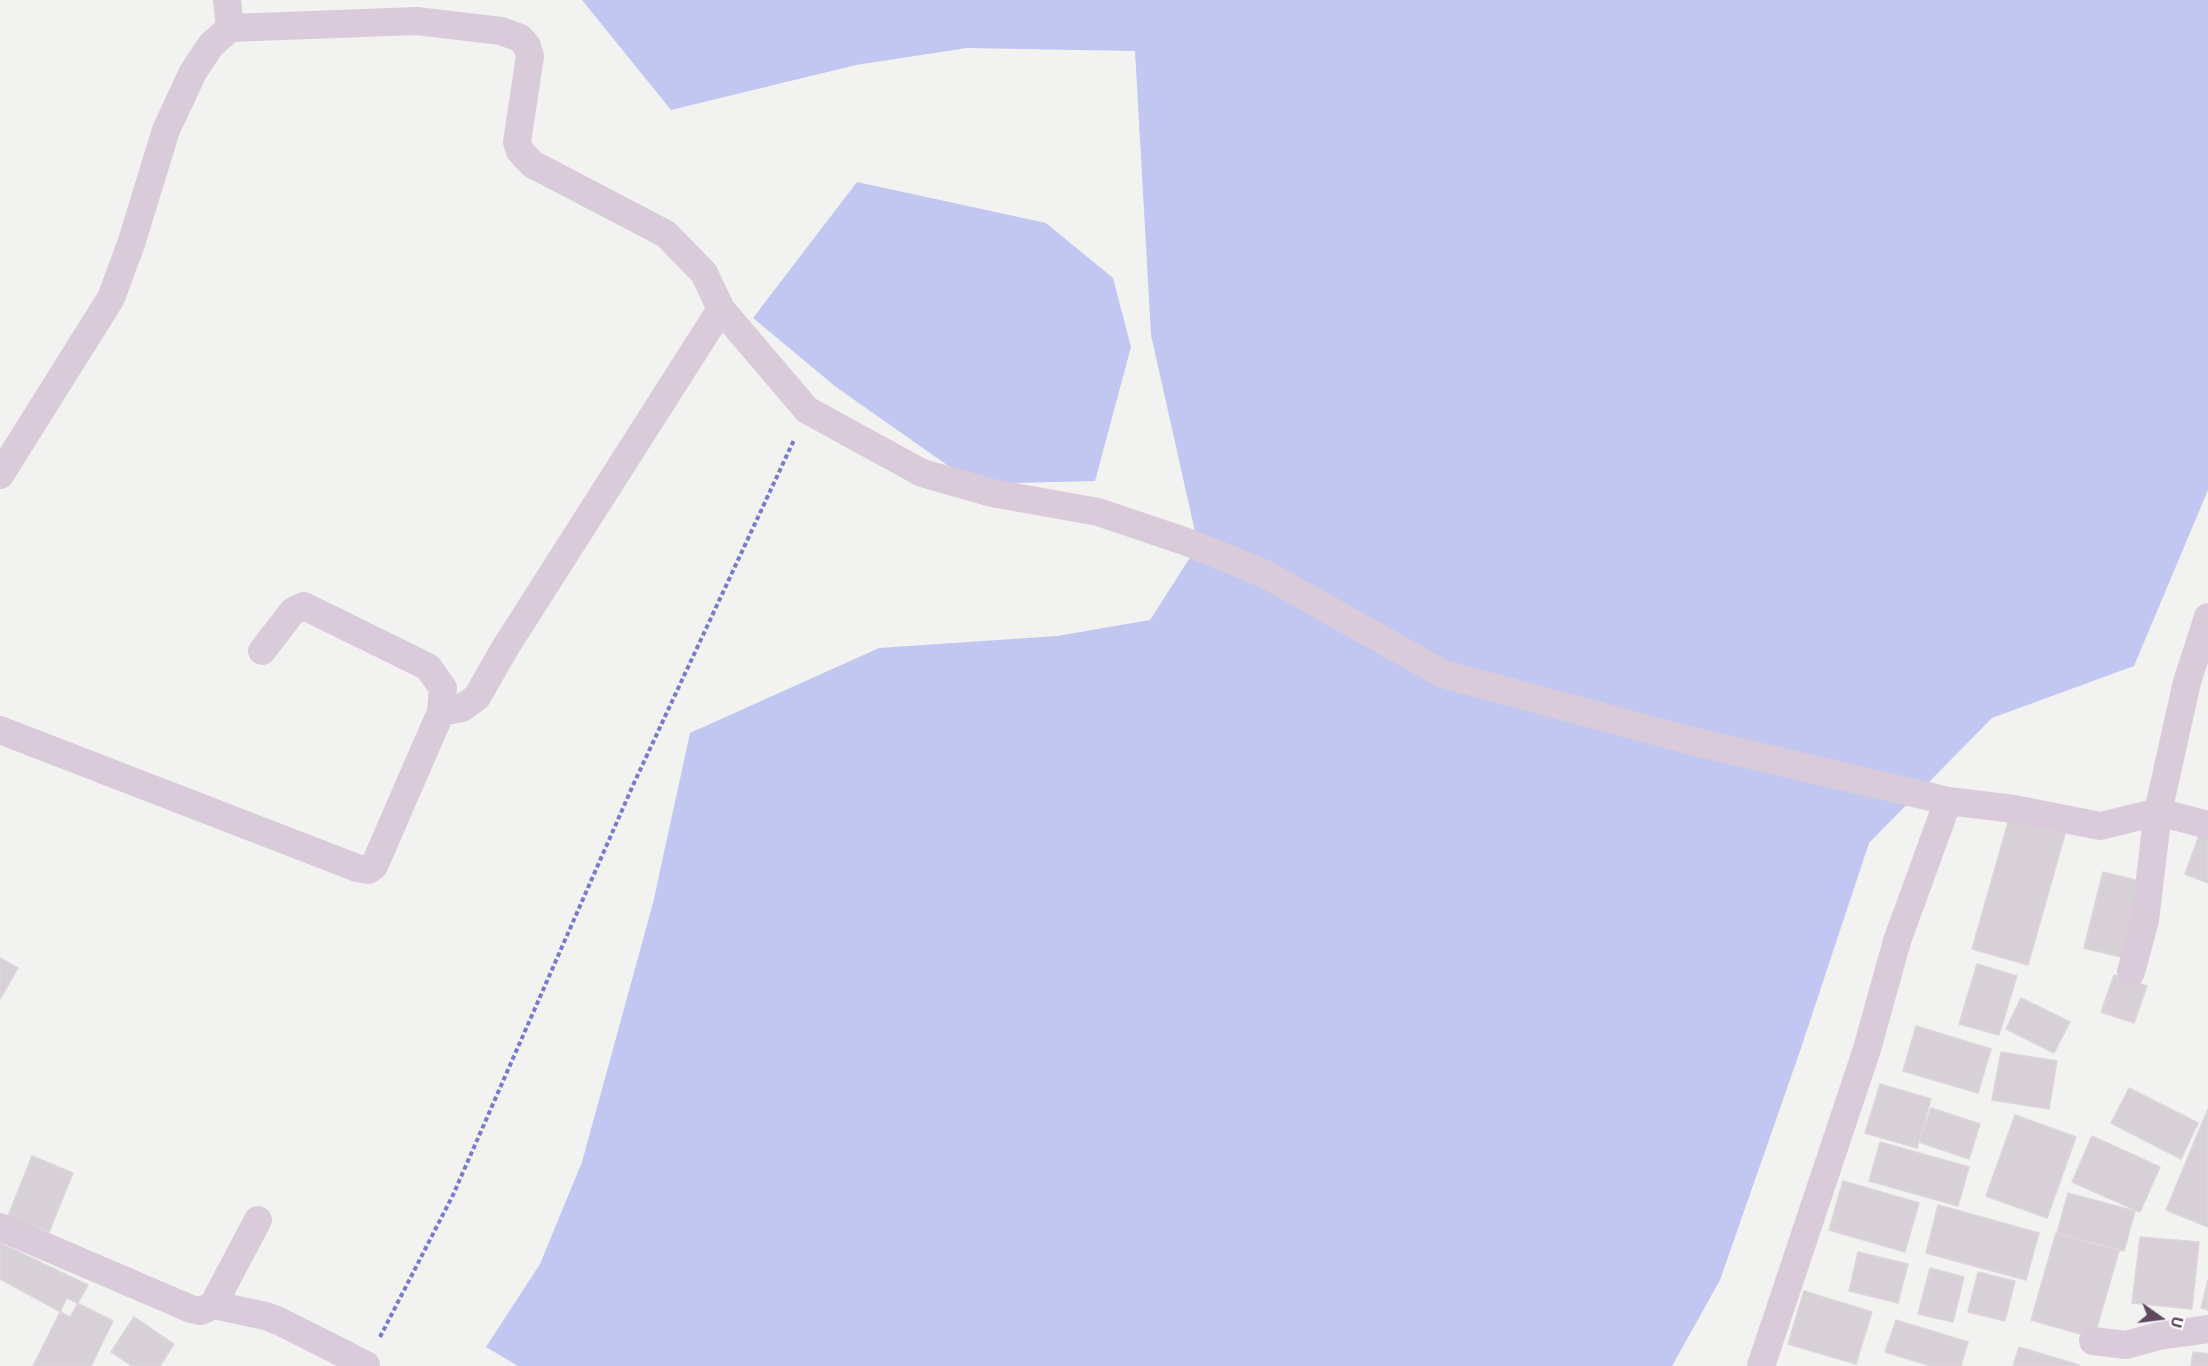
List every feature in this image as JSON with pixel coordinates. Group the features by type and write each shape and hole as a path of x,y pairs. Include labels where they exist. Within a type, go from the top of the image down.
{"street":[{"path":"0,475 111,298 131,244 166,130 193,72 229,14 417,21 501,31 519,38 527,46 530,56 517,142 520,151 532,164 666,234 704,273 722,309 807,410 922,473 993,493 1098,512 1187,543 1265,574 1443,674 1692,741 1948,801 2014,809 2100,826 2158,812 2208,825"},
{"path":"441,712 462,708 477,697 505,648 722,309"},
{"path":"0,730 357,868 368,870 374,866 441,712 443,688 429,667 304,606 293,611 262,651"},
{"path":"2131,972 2145,920 2158,812 2187,682 2208,617"},
{"path":"1761,1366 1867,1049 1897,941 1948,801"},
{"path":"0,1227 191,1309 201,1311 213,1305 258,1220"},
{"path":"213,1305 266,1316 366,1365"},
{"path":"2093,1341 2126,1345 2180,1332 2208,1329"}],"path":[{"path":"366,1365 453,1195 634,783 807,410"}],"shaded area":[{"path":"582,0 2208,0 2208,490 2134,666 1992,718 1869,843 1799,1054 1720,1280 1672,1366 518,1366 486,1347 540,1264 582,1162 653,903 690,733 879,648 1057,636 1150,620 1198,545 1151,335 1135,51 967,48 856,65 671,110"},
{"path":"857,182 1046,223 1113,278 1131,347 1095,481 974,484 836,387 753,318"}],"building":[{"path":"2009,819 2065,834 2028,965 1972,949"},
{"path":"2201,830 2208,833 2208,883 2185,874"},
{"path":"2103,872 2148,883 2129,959 2084,948"},
{"path":"0,958 18,968 0,999"},
{"path":"1977,964 2017,976 1999,1035 1959,1024"},
{"path":"2114,975 2147,986 2134,1023 2101,1012"},
{"path":"2021,998 2070,1022 2054,1053 2006,1029"},
{"path":"1916,1026 1991,1049 1978,1093 1903,1071"},
{"path":"2001,1052 2057,1061 2049,1109 1992,1100"},
{"path":"1880,1084 1931,1099 1917,1148 1865,1133"},
{"path":"2129,1088 2198,1123 2181,1159 2111,1123"},
{"path":"1931,1108 1980,1124 1969,1159 1919,1142"},
{"path":"2208,1109 2208,1227 2166,1210"},
{"path":"2015,1115 2076,1137 2047,1218 1986,1196"},
{"path":"2092,1136 2160,1167 2140,1212 2072,1182"},
{"path":"1880,1142 1969,1167 1958,1206 1869,1181"},
{"path":"32,1156 73,1173 49,1232 8,1216"},
{"path":"1843,1181 1919,1203 1905,1252 1829,1230"},
{"path":"2068,1193 2135,1211 2124,1251 2057,1233"},
{"path":"1938,1205 2039,1233 2026,1280 1926,1253"},
{"path":"2056,1233 2119,1251 2094,1338 2031,1320"},
{"path":"2140,1237 2199,1242 2192,1309 2132,1303"},
{"path":"0,1243 88,1285 70,1317 0,1279"},
{"path":"1858,1252 1908,1264 1898,1303 1849,1291"},
{"path":"1930,1268 1964,1277 1953,1322 1918,1314"},
{"path":"1978,1272 2015,1281 2005,1321 1968,1312"},
{"path":"2208,1280 2208,1310 2201,1308"},
{"path":"1804,1291 1872,1312 1856,1364 1788,1344"},
{"path":"67,1298 113,1321 91,1366 33,1366"},
{"path":"134,1317 174,1344 160,1366 132,1366 111,1352"},
{"path":"1896,1320 1968,1342 1961,1366 1931,1366 1885,1352"},
{"path":"2019,1347 2079,1365 2079,1366 2013,1366"},
{"path":"2193,1352 2208,1354 2208,1366 2191,1366"}]}
